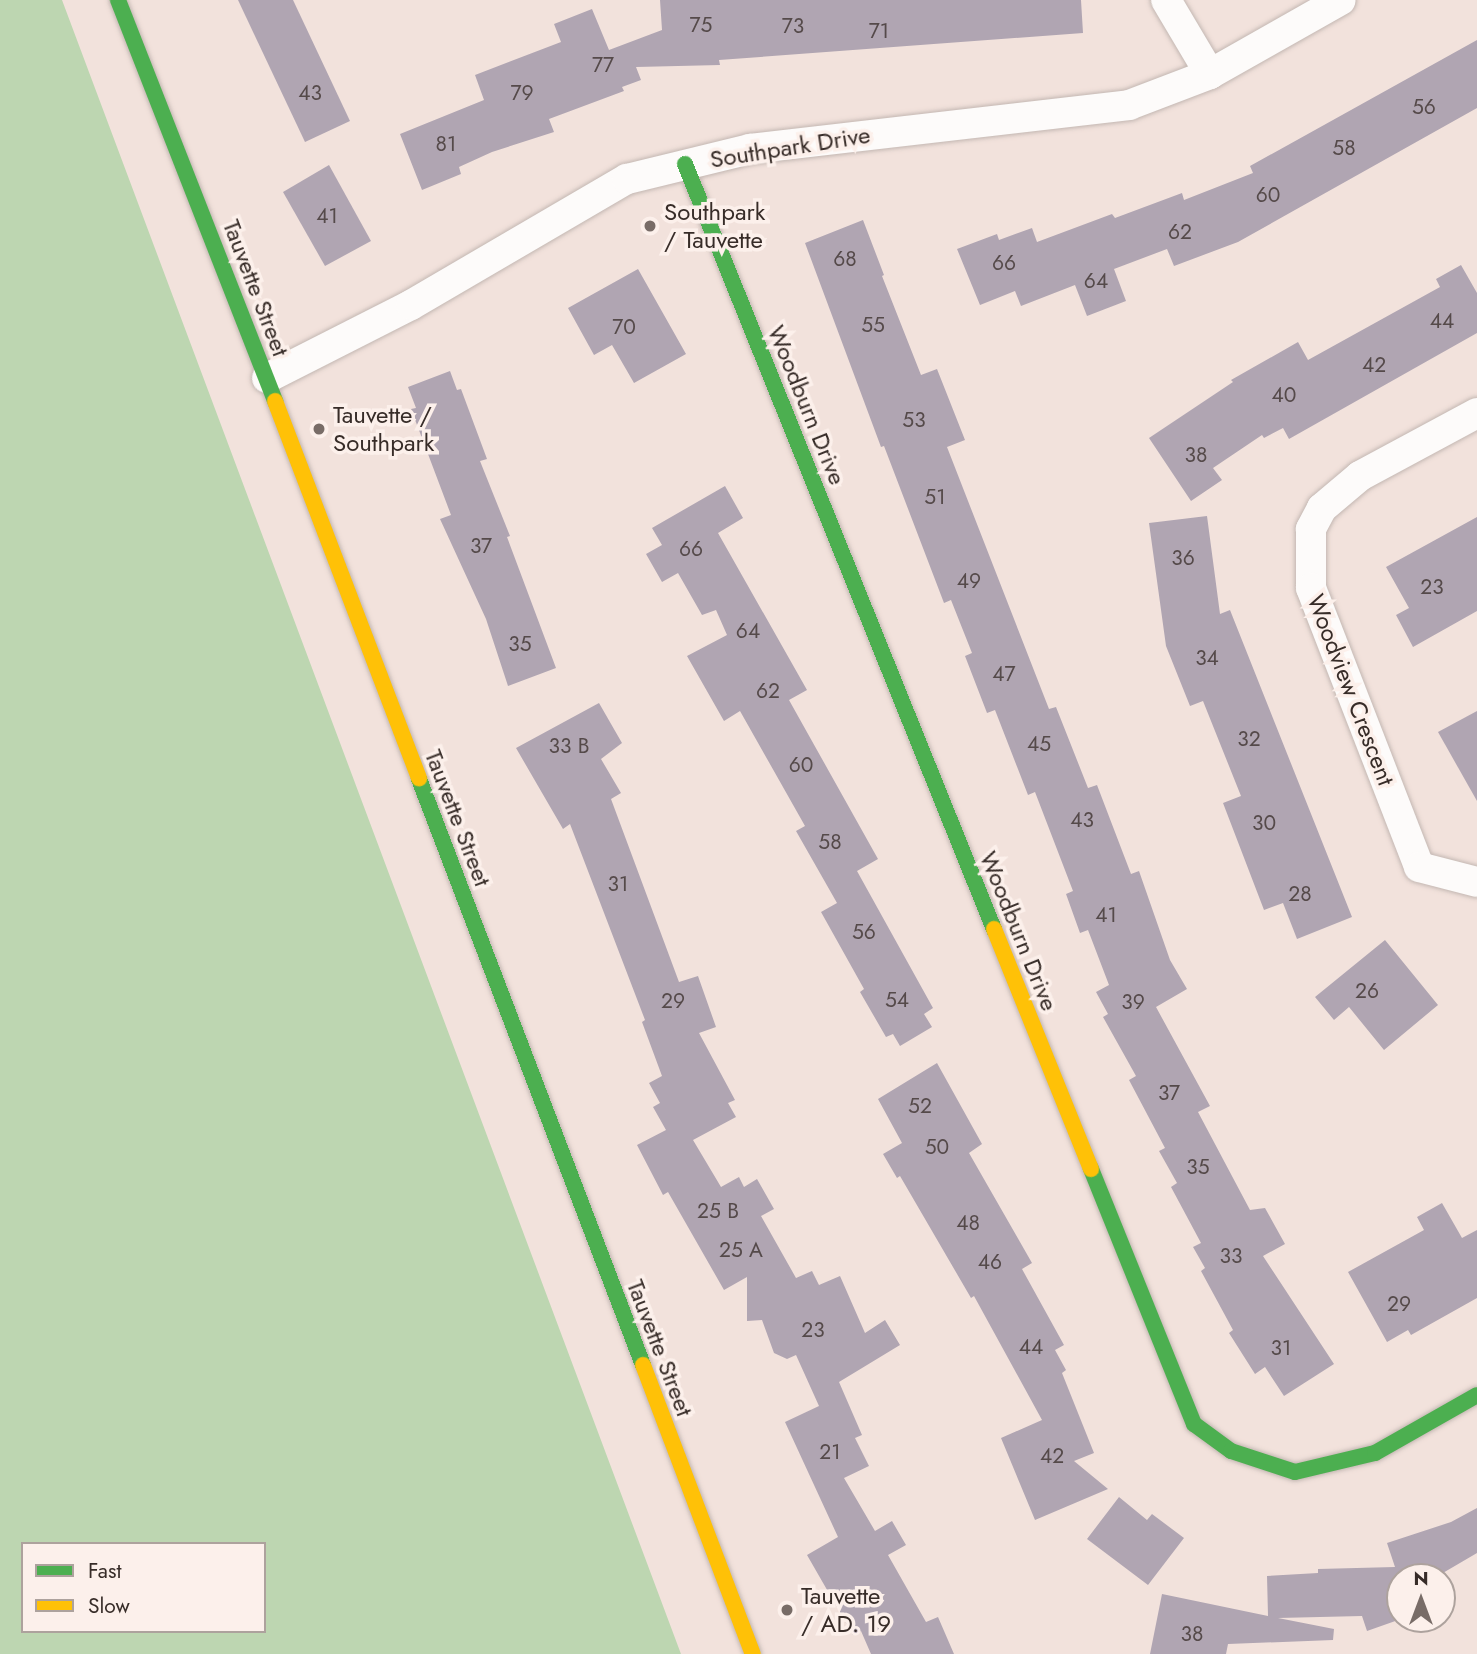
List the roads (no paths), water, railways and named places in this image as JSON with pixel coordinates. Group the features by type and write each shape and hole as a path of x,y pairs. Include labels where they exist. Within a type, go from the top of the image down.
{"street":[{"name":"Tauvette Street","path":"118,0 267,379 753,1654"},
{"path":"1166,0 1210,74"},
{"name":"Southpark Drive","path":"267,379 411,305 626,179 750,149 1129,105 1210,74 1341,0"},
{"name":"Woodburn Drive","path":"685,164 1194,1424 1231,1451 1295,1472 1375,1453 1477,1395"},
{"name":"Woodview Crescent","path":"1477,413 1360,476 1322,508 1311,529 1311,588 1419,867 1477,882"}],"place":[{"name":"Southpark / Tauvette","path":"650,226"},
{"name":"Tauvette / Southpark","path":"319,429"},
{"name":"Tauvette / AD. 19","path":"787,1610"}]}
